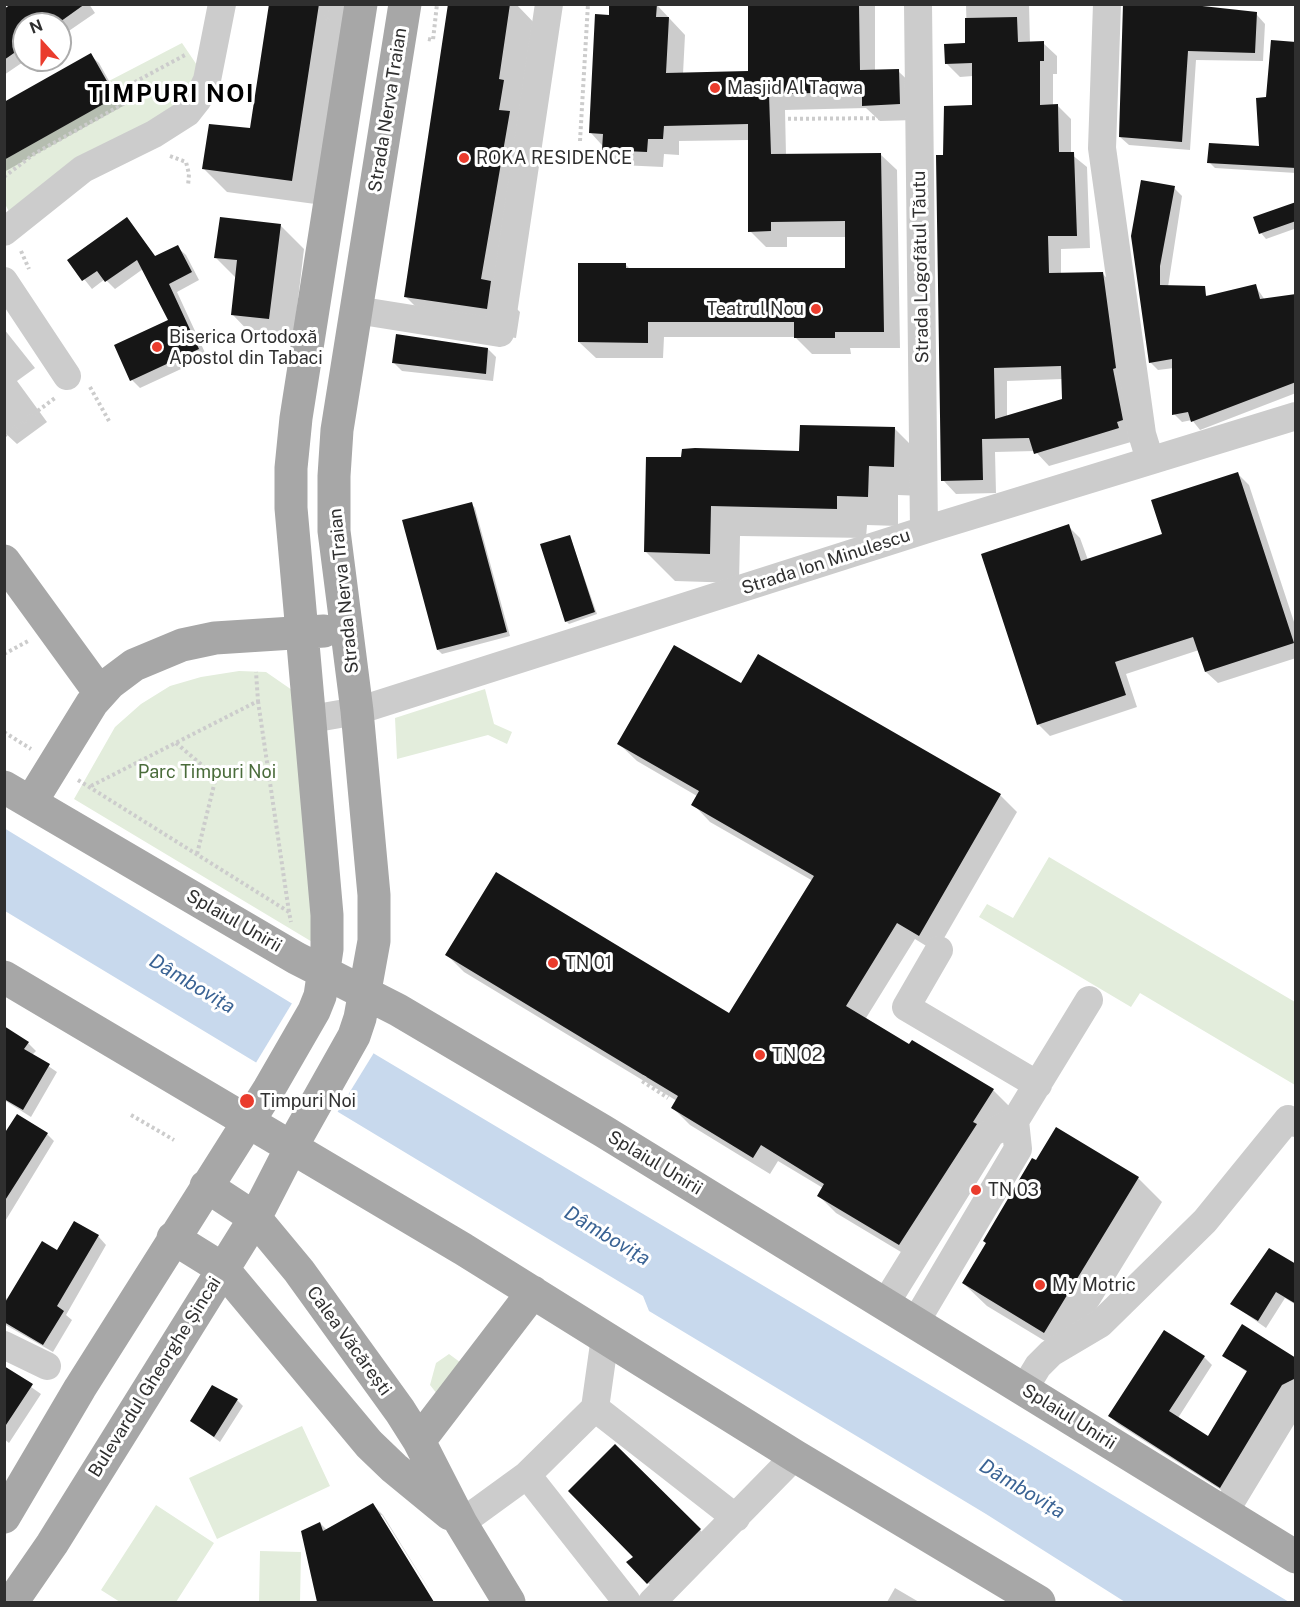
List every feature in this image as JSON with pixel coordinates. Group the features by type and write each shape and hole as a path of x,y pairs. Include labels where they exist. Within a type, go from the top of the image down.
{"main road":[{"path":"7,1507 268,1089 314,1011 325,974 327,915 291,507 291,468 298,407 361,4"},
{"name":"Strada Nerva Traian","path":"310,1114 354,1036 366,993 374,941 374,895 357,711 334,531 334,476 337,430 405,4"},
{"path":"4,561 100,693"},
{"path":"18,795 54,763 83,715 100,693 134,666 182,645 215,638 347,630"},
{"name":"Splaiul Unirii","path":"18,795 296,958 366,993 603,1131 1296,1557"},
{"path":"4,977 533,1292 795,1456 1039,1602"},
{"name":"Bulevardul Gheorghe Șincai","path":"12,1602 52,1544 255,1218 310,1114"},
{"name":"Calea Văcărești","path":"206,1186 255,1218 299,1271 419,1441 460,1523 509,1602"},
{"name":"Calea Văcărești","path":"173,1238 223,1269 369,1444 460,1523"},
{"path":"419,1441 533,1292"}],"street":[{"path":"4,232 83,170 154,134 187,112 198,99 207,80 222,4"},
{"path":"356,310 500,333 549,4"},
{"name":"Strada Logofătul Tăutu","path":"918,4 924,530"},
{"path":"1107,4 1102,148 1142,434 1150,460"},
{"path":"4,281 63,385"},
{"name":"Strada Ion Minulescu","path":"311,718 357,711 924,530 1296,416"},
{"path":"939,950 906,1007 1038,1085"},
{"path":"885,1304 991,1133 1015,1121 1089,1000"},
{"path":"1024,1389 1038,1366 1051,1353 1100,1324 1218,1208 1288,1119 1296,1124"},
{"path":"915,1323 1018,1149 1015,1121"},
{"path":"460,1523 527,1474 595,1408 605,1337"},
{"path":"4,1345 47,1366"},
{"path":"1224,1513 1296,1395"},
{"path":"595,1408 736,1518"},
{"path":"652,1602 795,1456"},
{"path":"527,1474 627,1602"}],"path":[{"path":"580,141 588,4"},
{"path":"4,177 34,154 132,99 133,83 188,53"},
{"path":"770,119 919,118"},
{"path":"159,156 174,156 186,162 189,174 188,186"},
{"path":"4,436 63,385"},
{"path":"256,672 258,701 296,958"},
{"path":"91,787 258,701"},
{"path":"4,732 289,912"},
{"path":"176,743 216,777 270,779"},
{"path":"197,854 216,777"},
{"path":"645,1076 642,1082 668,1098"},
{"path":"131,1115 174,1140"}],"green space":[{"path":"182,43 207,80 198,99 15,223 5,204 4,160 115,97 107,82"},
{"name":"Parc Timpuri Noi","path":"239,671 266,672 292,690 314,943 74,799 115,727 141,704 170,686 201,677"},
{"path":"485,689 494,724 512,732 507,744 488,735 397,759 395,718"},
{"path":"1049,857 1295,1002 1295,1085 1140,993 1131,1007 979,917 987,904 1013,918"},
{"path":"449,1354 468,1368 441,1399 430,1385 436,1363"},
{"path":"302,1426 330,1486 217,1539 189,1478"},
{"path":"156,1505 214,1543 176,1602 120,1602 101,1590"},
{"path":"260,1551 301,1552 300,1602 259,1602"}],"water":[{"name":"Dâmbovița","path":"4,828 378,1056 1029,1444 1289,1602 1125,1602 986,1514 649,1311 643,1296 5,911"}],"pier":[{"path":"294,1000 375,1051 335,1116 254,1066"}],"building":[{"path":"11,4 85,4 72,13 12,12 12,54 4,60 4,9"},
{"path":"269,4 319,4 292,181 202,169 209,124 250,128"},
{"name":"ROKA RESIDENCE","path":"448,4 510,4 499,79 504,80 499,110 510,111 481,279 491,281 487,309 404,297"},
{"path":"609,4 657,4 656,17 669,17 666,73 748,71 748,4 859,4 860,70 899,69 900,104 862,106 862,92 769,94 771,154 881,153 884,332 835,332 835,338 794,338 794,322 648,322 648,343 578,342 578,263 626,263 626,268 845,268 845,221 771,222 771,231 748,232 748,124 664,126 663,139 648,139 647,152 602,150 603,134 589,133 595,14 609,15"},
{"path":"1123,4 1184,4 1257,12 1255,53 1188,51 1182,142 1119,137"},
{"path":"1017,17 1018,42 1044,41 1044,61 1040,61 1040,105 1058,104 1059,152 1074,152 1077,236 1048,236 1049,273 1103,272 1116,368 1113,369 1123,420 1117,422 1119,428 1034,454 1029,438 982,439 983,480 941,481 936,155 943,155 944,106 972,105 972,63 945,64 944,44 965,43 965,18","holes":["1061,366 1062,399 995,419 994,368"]},
{"path":"1271,40 1296,42 1296,168 1207,163 1209,143 1259,146 1256,98 1266,97"},
{"path":"91,53 116,97 4,160 4,102 57,72 72,72 72,64"},
{"path":"1141,180 1175,186 1160,266 1160,285 1205,286 1206,296 1256,284 1260,299 1296,294 1296,382 1191,422 1188,412 1172,415 1172,359 1149,363 1131,236"},
{"path":"1296,202 1296,221 1259,234 1253,217"},
{"path":"127,217 155,256 178,245 192,272 169,284 199,349 130,381 114,345 168,320 137,260 105,282 97,271 82,281 67,260"},
{"path":"220,217 281,224 269,319 231,315 237,260 214,258"},
{"path":"396,334 488,348 486,374 392,363"},
{"path":"800,425 895,427 894,467 869,466 868,497 837,496 837,509 711,506 710,554 644,552 646,457 681,457 682,449 695,448 799,451"},
{"path":"1238,472 1294,643 1205,672 1193,637 1115,662 1126,695 1037,725 981,554 1069,524 1081,561 1162,534 1151,500"},
{"path":"472,502 507,632 437,650 402,520"},
{"path":"570,535 595,612 565,622 540,544"},
{"path":"674,645 741,683 758,654 1001,794 919,936 897,923 846,1006 909,1044 912,1040 994,1089 973,1122 977,1124 899,1245 817,1196 824,1184 761,1145 753,1158 671,1108 678,1096 445,955 496,872 729,1013 814,876 691,805 699,791 617,744"},
{"path":"4,1026 29,1042 24,1049 50,1064 23,1110 4,1099"},
{"path":"17,1114 48,1133 4,1202 4,1134"},
{"path":"1056,1127 1139,1177 1044,1333 962,1283 986,1243 983,1241 1032,1158 1036,1160"},
{"path":"74,1221 99,1235 57,1306 64,1311 43,1345 4,1322 4,1304 42,1241 57,1250"},
{"path":"1269,1248 1296,1264 1296,1304 1276,1292 1258,1321 1230,1304"},
{"path":"1242,1324 1296,1358 1296,1378 1282,1385 1220,1488 1108,1416 1164,1330 1205,1356 1169,1411 1208,1436 1247,1371 1222,1356"},
{"path":"4,1366 33,1384 4,1428"},
{"path":"212,1385 238,1399 214,1437 190,1421"},
{"path":"615,1444 701,1529 647,1584 626,1562 633,1557 568,1491"},
{"path":"373,1503 434,1602 317,1602 301,1531 320,1522 323,1531"}],"place":[{"name":"Masjid Al Taqwa","path":"715,88"},
{"name":"ROKA RESIDENCE","path":"464,158"},
{"name":"Teatrul Nou","path":"816,309"},
{"name":"Biserica Ortodoxă Apostol din Tabaci","path":"157,347"},
{"name":"TN 01","path":"553,963"},
{"name":"TN 02","path":"760,1055"},
{"name":"Timpuri Noi","path":"247,1101"},
{"name":"TN 03","path":"976,1190"},
{"name":"My Motric","path":"1040,1285"}],"district":[{"name":"TIMPURI NOI","path":"171,95"}]}
